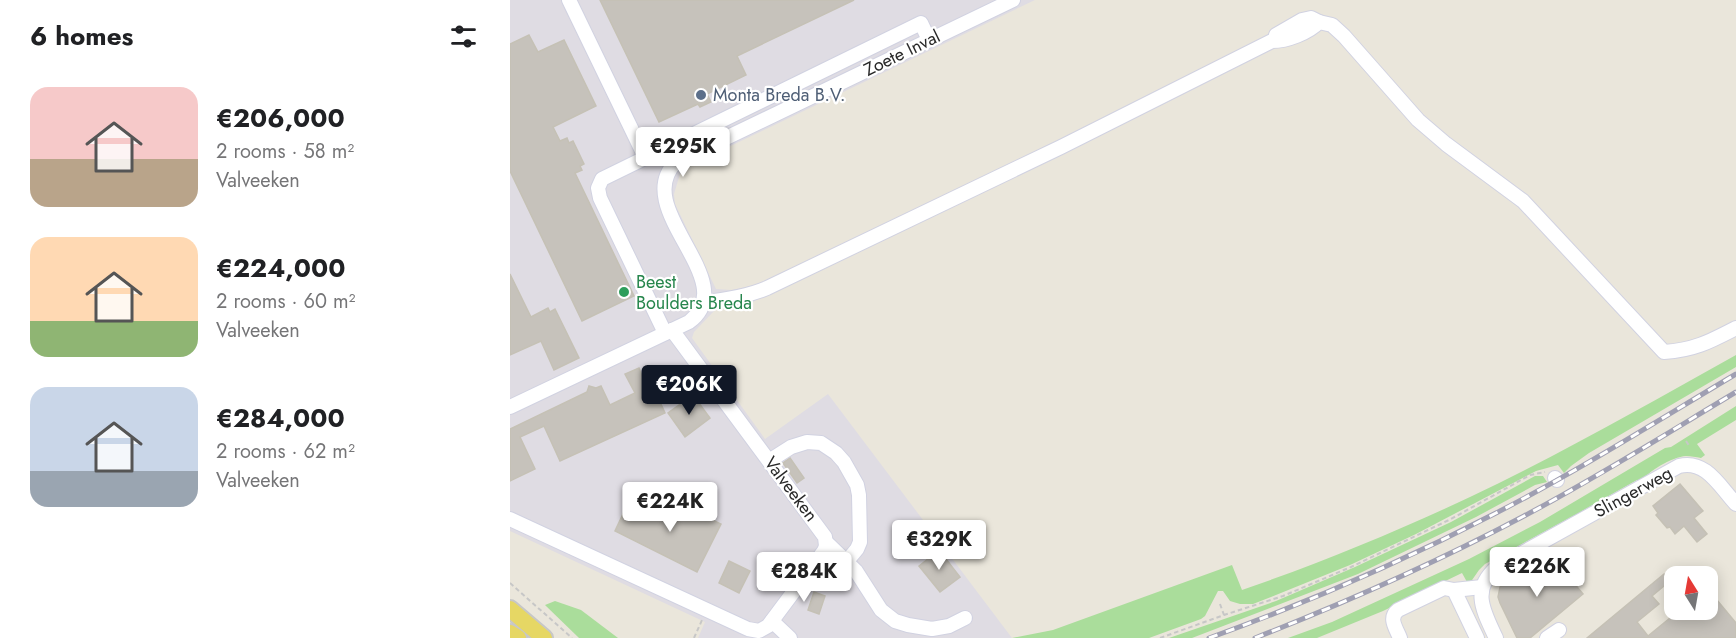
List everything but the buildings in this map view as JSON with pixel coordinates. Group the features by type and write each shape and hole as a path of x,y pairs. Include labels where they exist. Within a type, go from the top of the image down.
{"main road":[{"path":"510,609 544,638"},
{"path":"510,633 518,638"}],"street":[{"path":"569,0 645,157"},
{"name":"Zoete Inval","path":"703,302 704,289 701,276 665,201 666,177 672,167 682,159 1013,0"},
{"path":"510,408 694,318 703,302 753,294 1081,137 1272,41 1281,41 1314,27 1319,22 1332,25 1344,36 1418,120 1446,144 1523,201 1664,352 1686,351 1711,342 1736,328"},
{"name":"Valveeken","path":"772,621 824,551 828,537 668,332 598,191 598,184 602,179 645,157 921,23 929,40"},
{"path":"772,95 780,112"},
{"path":"769,460 791,447 813,442 827,446 844,462 857,485 859,495 860,542 858,549 847,561"},
{"name":"Slingerweg","path":"1482,587 1489,573 1497,567 1679,466 1691,464 1704,468 1736,504"},
{"path":"510,519 753,631 764,630 772,621 790,638"},
{"path":"828,537 865,582 881,610 895,621 908,626 942,629 965,618"},
{"path":"1400,638 1393,620 1396,612 1441,589 1482,587 1484,612 1496,638"},
{"path":"1454,590 1477,638"}],"path":[{"path":"1686,441 1690,447"},
{"path":"1160,638 1277,598 1368,559 1479,505 1530,475 1546,472 1552,473 1556,479"},
{"path":"510,583 572,638"},
{"path":"1220,604 1224,615"},
{"path":"694,638 706,609"}],"shaded area":[{"path":"510,0 1035,0 693,164 680,174 674,194 675,204 716,289 731,290 751,286 755,301 715,310 694,332 692,338 765,439 828,394 1012,638 698,638 705,622 510,531"}],"green space":[{"path":"1736,355 1736,367 1589,453 1564,473 1558,465 1536,471 1416,534 1350,565 1271,597 1253,604 1240,604 1230,601 1223,591 1218,591 1205,616 1201,619 1149,638 1012,638 1053,630 1232,565 1242,590 1329,558 1504,481"},
{"path":"1736,406 1736,420 1697,444 1705,455 1701,458 1680,457 1661,465 1641,482 1637,480 1582,511 1579,516 1575,515 1485,564 1470,583 1462,573 1383,611 1317,638 1288,638 1332,622 1469,559 1540,522 1665,448 1671,447"},
{"path":"1535,476 1543,476 1547,482 1535,485 1476,517 1358,574 1192,638 1169,638 1276,601 1355,567 1451,522"},
{"path":"555,601 581,610 618,638 579,638 545,605"}],"railway":[{"path":"1209,638 1318,596 1461,531 1557,480 1736,374"},
{"path":"1255,638 1391,581 1491,533 1631,456 1736,392"}],"place":[{"name":"Monta Breda B.V.","path":"701,95"},
{"name":"Beest Boulders Breda","path":"624,292"}]}
